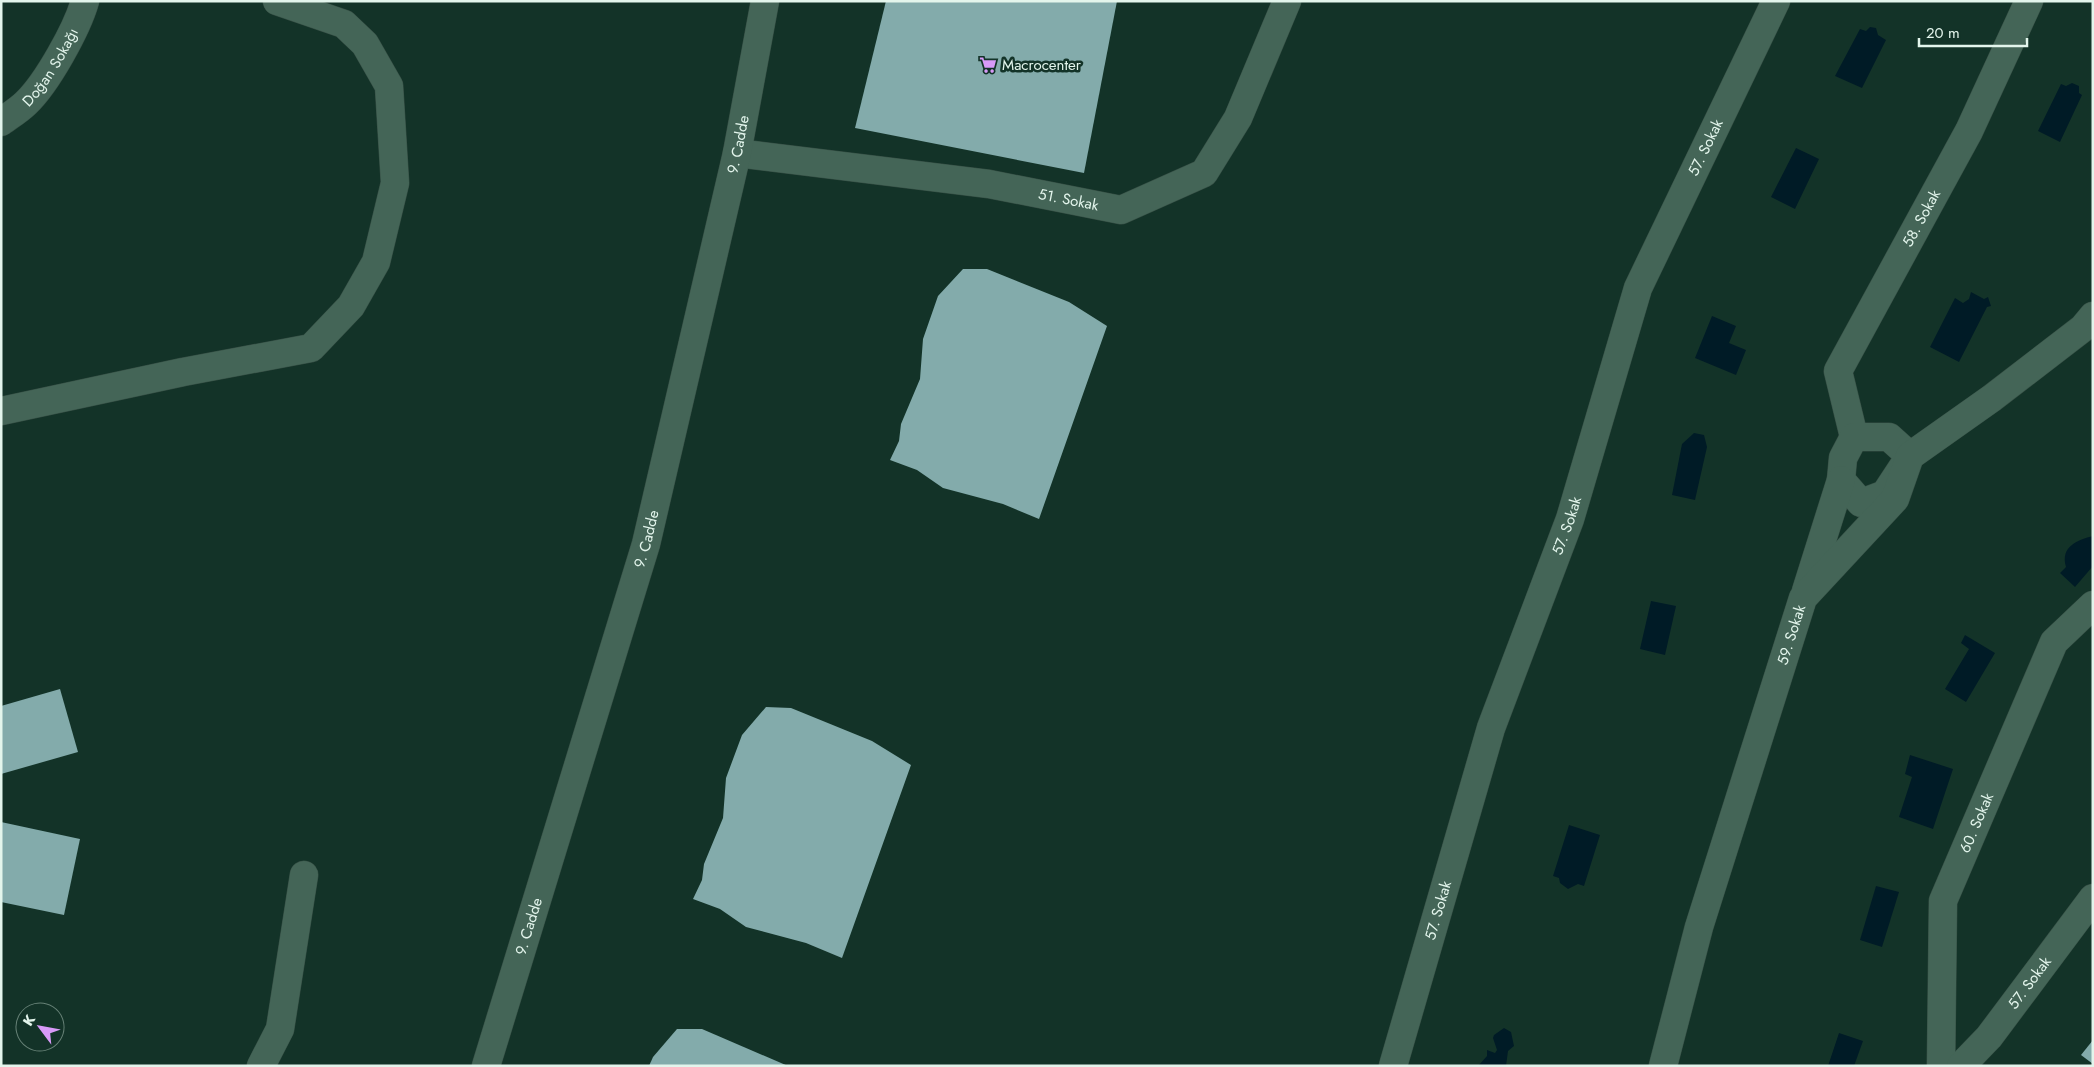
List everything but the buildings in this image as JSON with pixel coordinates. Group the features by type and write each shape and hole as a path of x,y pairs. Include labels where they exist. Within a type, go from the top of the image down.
{"street":[{"name":"Doğan Sokağı","path":"1,122 26,102 46,78 81,15 84,1"},
{"path":"1,411 182,372 311,348 351,306 376,262 395,183 389,86 366,44 344,24 277,1"},
{"name":"9. Cadde","path":"486,1066 646,544 737,153 765,1"},
{"name":"51. Sokak","path":"737,153 989,184 1121,210 1204,173 1238,118 1287,1"},
{"name":"57. Sokak","path":"1393,1066 1491,728 1570,519 1638,288 1776,1"},
{"name":"58. Sokak","path":"1854,437 1838,371 1969,132 2030,1"},
{"path":"1841,480 1861,503 1885,494 1910,456 1992,398 2083,328 2093,316"},
{"path":"1803,598 1841,480 1843,458 1854,437 1889,437 1910,456"},
{"name":"59. Sokak","path":"1663,1066 1699,927 1803,598 1896,499 1910,456"},
{"name":"60. Sokak","path":"1941,1066 1943,901 2054,642 2093,605"},
{"path":"261,1066 280,1029 304,875"},
{"name":"57. Sokak","path":"1961,1066 1988,1037 2093,898"}],"water":[{"path":"1870,27 1876,28 1878,35 1886,40 1862,88 1835,76 1860,29 1866,31"},
{"path":"2072,83 2079,86 2079,93 2082,95 2060,142 2038,131 2061,84 2066,86"},
{"path":"1796,148 1819,159 1795,209 1771,197"},
{"path":"1971,292 1984,299 1988,297 1991,306 1987,307 1959,362 1930,347 1955,298 1963,303 1969,299"},
{"path":"1712,316 1736,326 1729,343 1746,350 1736,375 1695,358"},
{"path":"1694,433 1704,435 1707,447 1695,500 1672,495 1682,444"},
{"path":"2093,536 2093,566 2075,587 2060,573 2066,567 2066,554 2068,549 2076,542"},
{"path":"1651,601 1676,606 1665,655 1640,649"},
{"path":"1965,635 1995,653 1966,702 1945,689 1969,649 1961,643"},
{"path":"1910,755 1953,769 1933,829 1899,817 1912,777 1905,774"},
{"path":"1569,825 1600,835 1584,886 1578,884 1568,889 1560,883 1559,878 1553,876"},
{"path":"1876,886 1899,892 1882,947 1860,940"},
{"path":"1504,1028 1511,1032 1514,1046 1508,1051 1506,1066 1478,1066 1487,1056 1487,1050 1495,1053 1497,1050 1493,1038 1494,1035"},
{"path":"1839,1033 1863,1041 1854,1066 1828,1066"}],"place":[{"name":"Macrocenter","path":"988,65"}]}
